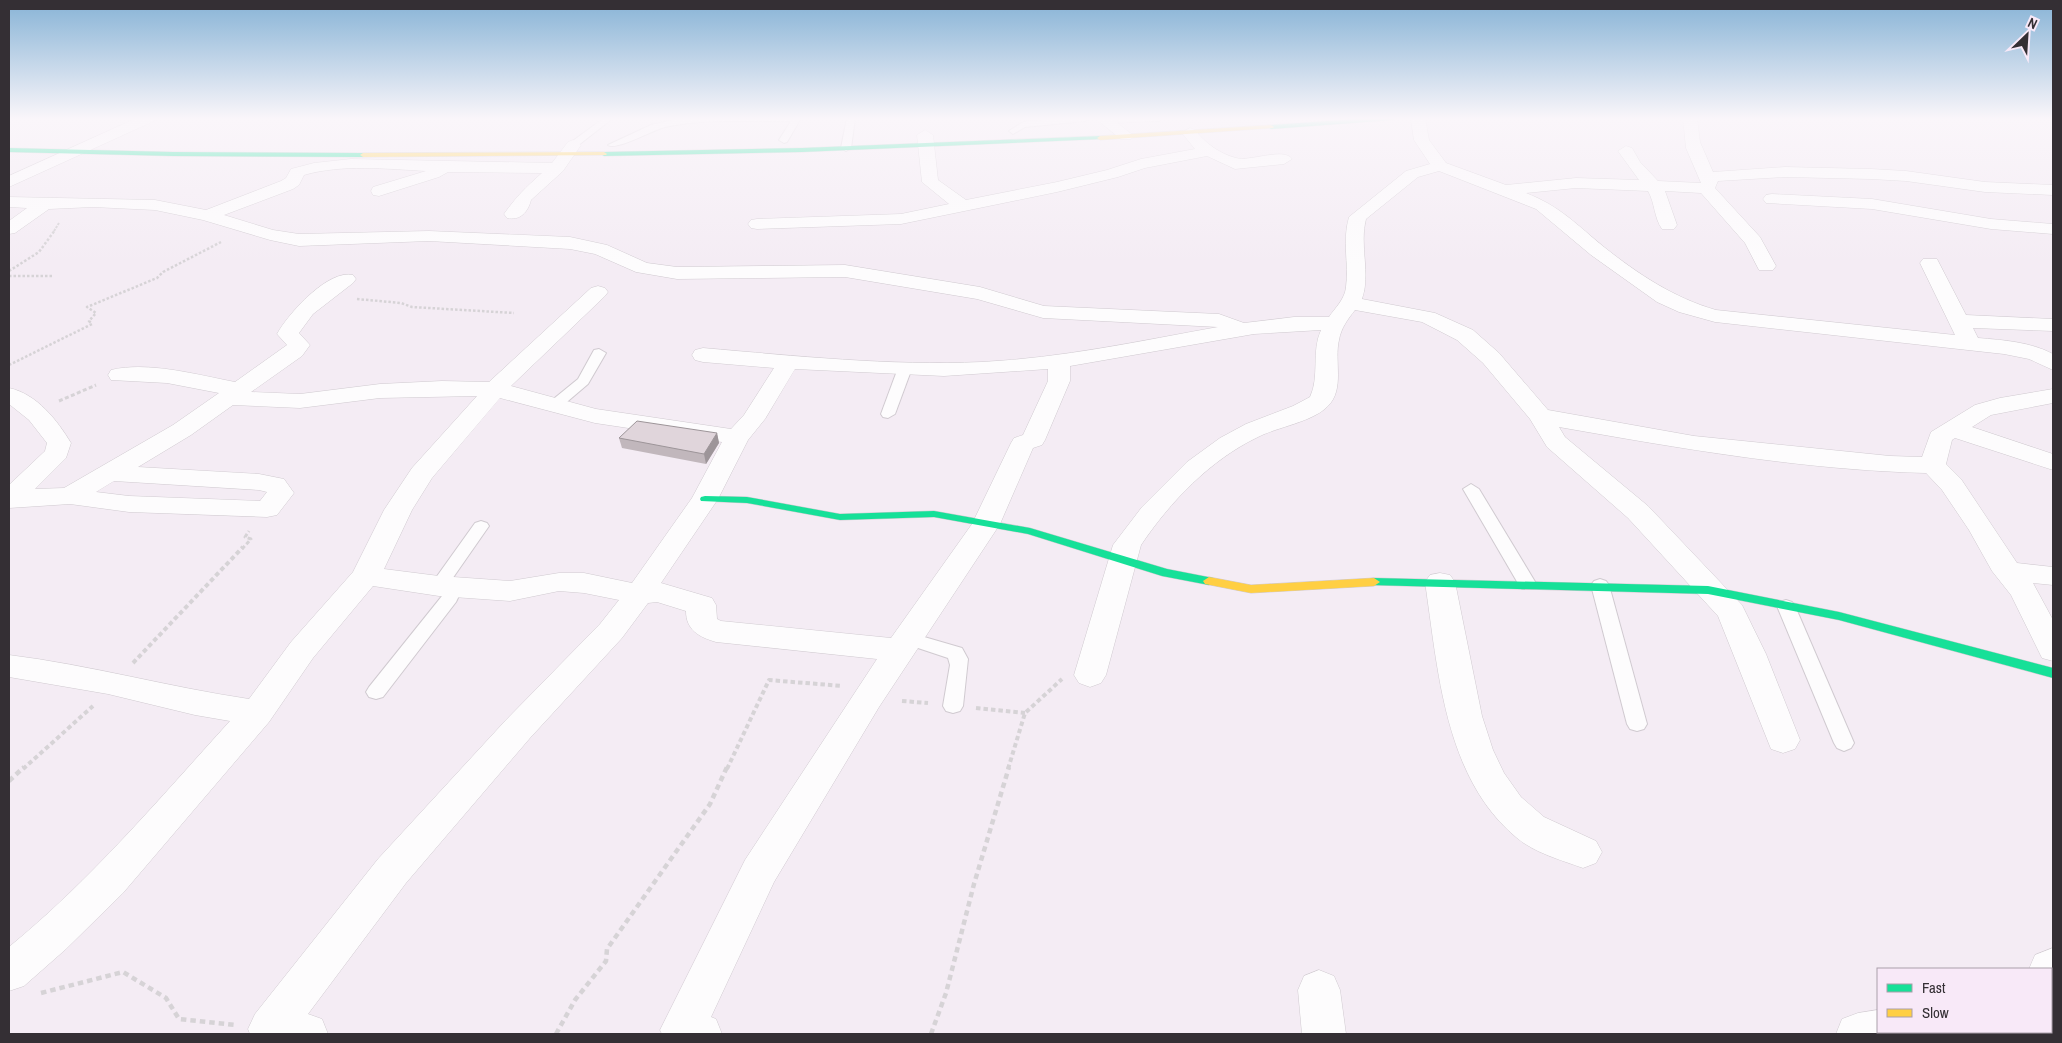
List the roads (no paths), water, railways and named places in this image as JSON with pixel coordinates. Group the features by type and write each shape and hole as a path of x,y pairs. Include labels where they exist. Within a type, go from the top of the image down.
{"main road":[{"path":"705,499 747,500 840,517 934,514 1056,538 1166,573 1251,589 1354,582 1440,582 1600,585 1708,590 1747,596 1910,632 2053,673"}],"street":[{"path":"9,182 45,167"},
{"path":"207,216 288,185 293,181 297,172 319,167"},
{"path":"442,167 449,167"},
{"path":"379,191 433,174 445,167"},
{"path":"513,214 521,206 523,198 554,167"},
{"path":"928,167 930,182 964,206"},
{"path":"757,224 902,219 1057,188 1133,167"},
{"path":"1090,675 1127,545 1190,473 1245,434 1319,402 1323,397 1326,385 1325,355 1328,338 1350,303 1356,288 1354,254 1355,227 1358,217 1412,174 1438,167"},
{"path":"1442,167 1542,205 1625,272 1664,298 1686,308 1715,316 2020,350 2048,360"},
{"path":"1635,167 1653,186 1664,206 1668,225"},
{"path":"1702,167 1708,182 1753,241 1766,266"},
{"path":"1506,190 1576,184 1653,186 1708,182 1785,172 1906,176 1985,187 2053,190"},
{"path":"1772,200 1872,204 1991,224 2053,229"},
{"path":"9,202 45,204 134,203 154,205 207,216 281,238 311,241 428,236 579,244 600,249 643,268 691,274 845,271 980,293 1043,312 1219,320 1240,329"},
{"path":"9,229 45,204"},
{"path":"1930,263 1970,344"},
{"path":"70,496 112,473 235,394 294,351 299,345 288,334 293,323 321,296 346,279"},
{"path":"19,984 52,936 109,881 257,713 302,650 366,576 411,487 454,433 495,389 598,292"},
{"path":"1350,303 1428,317 1466,335 1491,358 1540,416 1556,442 1638,512 1675,550 1708,590 1731,612 1750,654 1783,740"},
{"path":"1959,321 2053,325"},
{"path":"703,355 905,368 984,369 1099,356 1287,322 1336,324"},
{"path":"687,1033 759,872 866,698 986,524 1023,443 1033,440 1059,381 1059,360"},
{"path":"2048,360 2040,366 2053,380"},
{"path":"288,1031 392,871 518,729 611,631 639,594 705,499 737,437 753,419 790,361"},
{"path":"120,375 167,376 235,394 300,401 380,391 442,388 495,389 595,416 737,437"},
{"path":"9,395 17,399 49,426 59,443 56,453 10,499"},
{"path":"1933,465 1940,437 1983,410 2000,405 2053,396"},
{"path":"1540,416 1694,443 1890,464 1933,465 1952,485 1983,530 2007,571 2024,592 2053,650"},
{"path":"1952,429 2053,462"},
{"path":"10,499 70,496 129,504 267,509 281,493 280,489 275,485 250,482 112,473"},
{"path":"2007,571 2053,576"},
{"path":"366,576 446,587 510,591 559,582 584,583 639,594 658,592 696,602 701,608 700,619 704,625 716,631 903,644"},
{"path":"1440,582 1468,732 1490,782 1512,811 1532,829 1583,852"},
{"path":"9,666 108,682 195,703 257,713"},
{"path":"1319,990 1324,1034"},
{"path":"1858,1034 1877,1031"}],"lane":[{"path":"556,404 583,381 599,353"},
{"path":"888,414 905,368"},
{"path":"1470,489 1528,585"},
{"path":"376,692 450,598 446,587 481,526"},
{"path":"1600,585 1637,724"},
{"path":"1786,606 1844,743"},
{"path":"903,644 955,653 959,659 959,665 953,706"}]}
